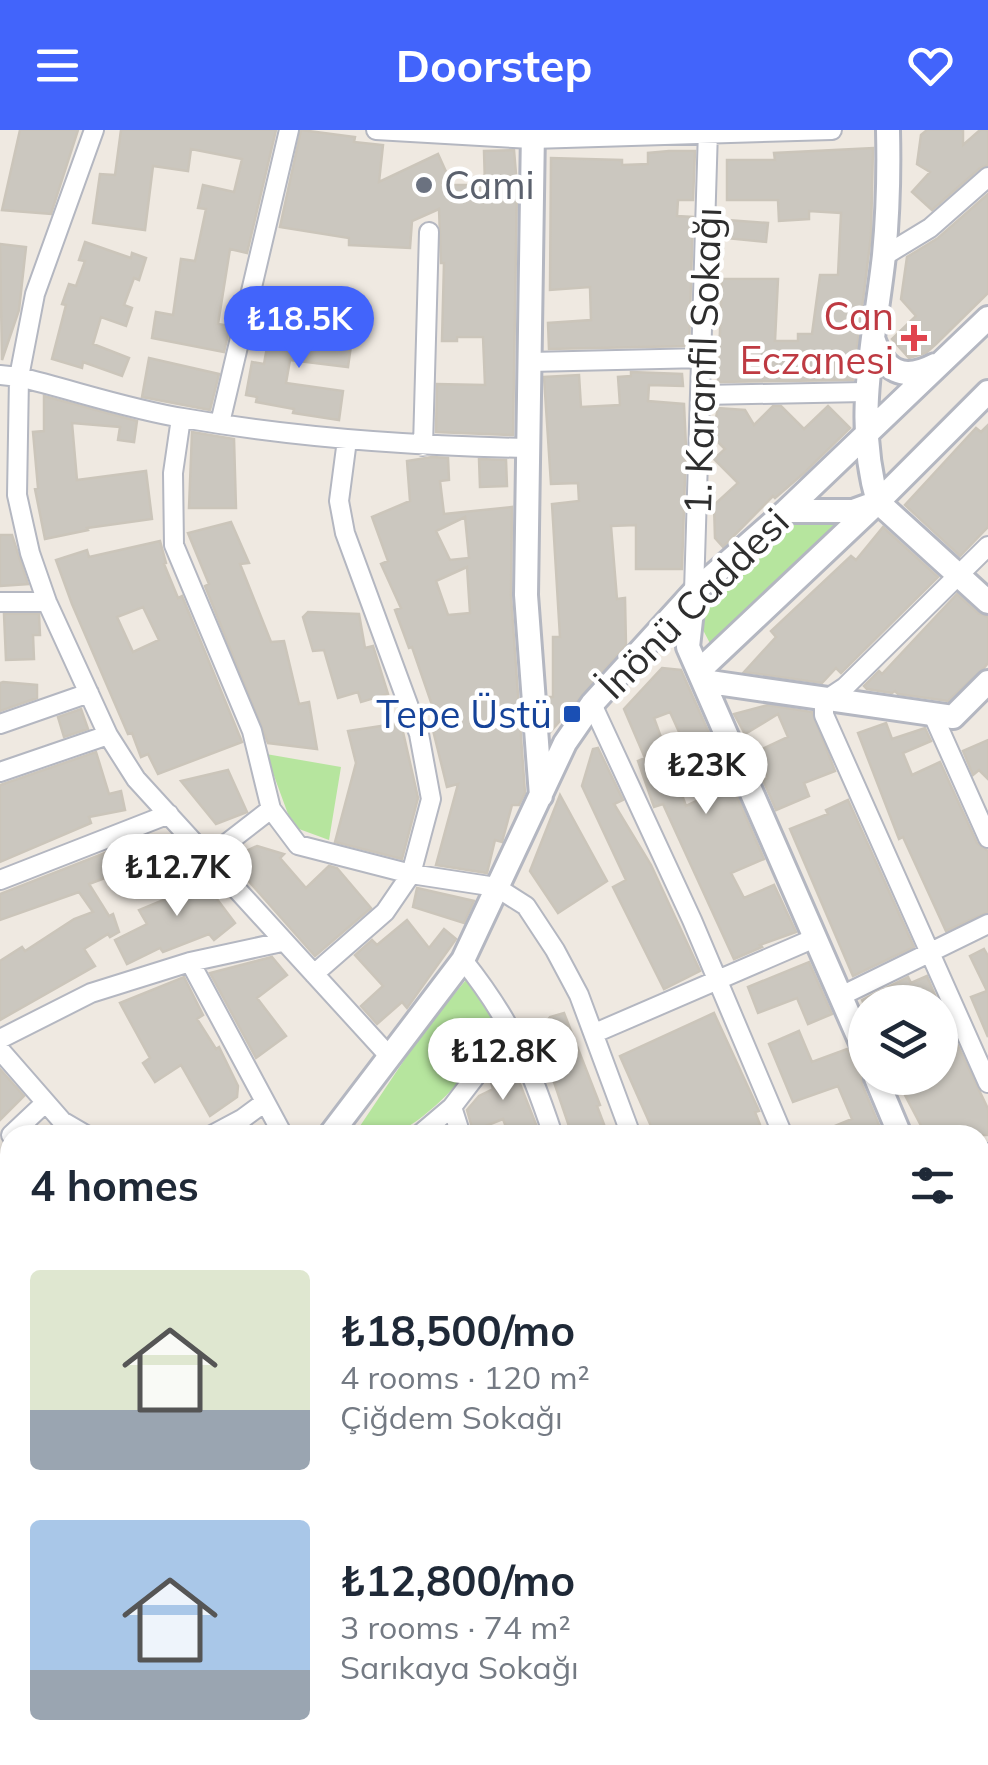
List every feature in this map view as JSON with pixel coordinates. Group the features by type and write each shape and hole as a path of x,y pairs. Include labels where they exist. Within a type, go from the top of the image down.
{"street":[{"path":"94,130 35,294 20,377 16,495 30,553 47,602 108,735 136,778 390,1057"},
{"path":"220,423 289,130"},
{"path":"376,130 532,135 832,130"},
{"path":"888,130 884,256 865,392 866,435 878,502 988,602"},
{"name":"1. Karanfil Sokağı","path":"694,592 708,133"},
{"path":"532,135 526,595 541,799"},
{"path":"884,256 930,228 988,177"},
{"path":"423,446 429,232"},
{"name":"İnönü Caddesi","path":"338,1125 463,960 565,743 592,704 694,592 786,511 988,318"},
{"path":"872,336 884,364 896,372 922,372 942,362"},
{"path":"530,362 703,358"},
{"path":"0,375 181,418 347,440 527,448"},
{"path":"702,394 865,392"},
{"name":"İnönü Caddesi","path":"701,676 988,392"},
{"path":"181,418 173,473 174,545 252,730 271,808 298,845 411,874 496,886 526,906 555,950 595,1033 627,1125"},
{"path":"314,974 385,912 411,874 432,799 420,734 345,533 339,500 347,440"},
{"path":"786,511 853,511 878,502"},
{"path":"824,701 845,687 988,546"},
{"path":"694,592 688,647 848,1011"},
{"path":"0,602 47,602"},
{"path":"652,637 688,647"},
{"path":"701,676 824,701 953,717 988,682"},
{"path":"0,724 89,693"},
{"path":"824,701 824,715 988,1083"},
{"path":"592,704 718,981 778,1125"},
{"path":"933,716 981,804 988,838"},
{"path":"0,772 108,735"},
{"path":"209,857 271,808"},
{"path":"0,880 169,814"},
{"path":"842,996 988,924"},
{"path":"595,1033 815,938"},
{"path":"0,1039 90,993 190,962 282,942"},
{"path":"463,960 494,998 528,1060 550,1125"},
{"path":"190,962 277,1125"},
{"path":"431,1125 452,1107 511,1030"},
{"path":"0,1050 44,1103 69,1125"},
{"path":"883,1095 896,1125"},
{"path":"232,1125 265,1102"},
{"path":"22,1125 44,1103"},
{"path":"452,1107 458,1125"}],"green space":[{"path":"793,522 850,522 713,649 703,630 702,607"},
{"path":"266,754 341,767 329,840 299,829 288,814"},
{"path":"466,980 481,994 499,1026 481,1056 424,1116 410,1125 361,1125 425,1029"}],"building":[{"path":"20,130 78,130 51,214 2,210"},
{"path":"121,130 276,130 247,253 230,249 218,324 230,326 224,352 152,338 156,312 173,315 181,259 195,261 206,209 198,208 203,185 234,192 242,159 191,149 188,171 153,166 145,230 93,223 100,174 115,175"},
{"path":"301,130 383,145 379,182 438,154 452,185 485,185 484,151 514,150 517,186 513,435 436,432 437,384 485,385 483,337 442,341 444,263 439,209 412,221 410,248 349,245 349,238 280,227"},
{"path":"927,130 963,130 963,145 980,130 988,130 988,165 932,210 912,192 930,172 917,164 921,135"},
{"path":"873,148 871,236 853,380 718,382 722,279 778,279 775,341 798,341 798,334 812,334 820,275 838,275 841,213 809,211 809,219 779,221 778,200 727,200 727,160 775,160 774,153"},
{"path":"695,151 693,200 678,200 677,216 693,217 689,346 549,349 548,323 591,320 590,287 550,290 551,158 648,164 648,153"},
{"path":"988,194 988,293 926,353 909,358 892,339 916,316 901,299 907,257 938,238"},
{"path":"727,220 768,223 766,242 725,238"},
{"path":"85,242 131,258 132,253 146,258 124,305 132,308 126,326 101,317 93,344 129,358 122,376 83,362 82,368 52,359 66,305 62,304 69,284 76,286 85,261 79,260"},
{"path":"0,244 26,247 19,310 2,360"},
{"path":"271,325 352,338 348,367 290,360 286,383 343,391 339,420 293,413 294,409 256,402 257,397 246,395 252,362 264,364"},
{"path":"149,358 219,374 210,410 142,397"},
{"path":"631,372 682,374 683,386 649,385 648,401 684,404 682,569 636,569 636,525 611,526 617,599 625,598 626,645 551,731 553,637 560,637 552,504 579,501 578,483 551,484 544,377 579,375 581,407 620,405 618,377 631,376"},
{"path":"44,396 137,421 134,442 118,440 120,427 72,423 77,480 146,471 152,519 87,528 45,539 35,489 38,488 33,432 44,431"},
{"path":"773,406 781,406 804,429 828,406 850,428 804,473 773,496 723,547 715,538 714,505 738,483 714,459 725,449 712,436 718,408 745,410 754,425"},
{"path":"988,425 988,527 960,556 905,505 976,428 981,432"},
{"path":"192,432 234,439 236,508 189,508"},
{"path":"448,458 449,480 440,481 444,514 512,507 511,596 525,793 519,805 512,805 502,842 495,840 487,873 436,865 458,784 447,787 433,730 440,728 395,610 401,608 381,564 388,561 372,517 410,501 407,461","holes":["465,517 469,558 450,560 436,531","467,567 470,613 448,615 436,581"]},
{"path":"479,459 506,460 507,486 480,487"},
{"path":"231,522 249,563 240,564 271,642 284,641 299,704 309,702 317,749 268,743 205,586 209,584 188,533"},
{"path":"883,527 938,577 841,673 836,668 822,683 744,672 776,637 771,631 851,556 856,560"},
{"path":"0,535 12,535 28,584 0,586"},
{"path":"160,541 164,564 178,598 182,596 242,742 158,774 148,754 141,757 56,560 87,550 89,557","holes":["143,607 159,640 133,652 117,617"]},
{"path":"957,594 988,617 988,663 984,668 948,701 867,689 864,686 879,671 882,674"},
{"path":"308,612 359,614 365,648 373,646 388,694 361,702 358,692 338,698 324,650 313,651 303,617"},
{"path":"4,614 39,614 40,635 33,635 34,659 6,660"},
{"path":"662,668 681,670 717,751 694,765 670,712 654,718 686,806 707,796 699,778 724,766 764,859 731,873 744,898 774,885 796,932 734,959 663,804 654,807 638,761 645,758 624,709"},
{"path":"3,682 37,685 37,698 0,711"},
{"path":"768,705 812,712 835,771 804,783 809,796 776,810 756,752 788,737 778,714 745,734 734,714"},
{"path":"81,709 88,729 64,737 58,717"},
{"path":"401,723 418,798 402,859 335,842 356,763 348,731"},
{"path":"886,723 892,739 925,728 931,741 903,753 912,775 940,762 977,843 988,851 988,912 946,931 903,837 899,839 858,733"},
{"path":"988,740 988,779 979,770 973,775 963,751"},
{"path":"598,748 623,800 614,804 651,865 700,971 664,989 613,887 626,880 582,786 593,749"},
{"path":"96,752 109,794 121,791 125,810 89,817 91,823 0,862 0,785"},
{"path":"228,770 247,812 216,824 181,781"},
{"path":"560,795 607,881 558,913 530,871"},
{"path":"848,800 914,947 853,976 790,829 828,814 826,810"},
{"path":"133,842 139,873 119,877 118,873 89,884 109,916 113,914 119,932 110,937 108,934 84,949 95,966 0,1020 0,961 93,912 79,892 0,920 0,894"},
{"path":"257,846 284,854 280,858 306,888 329,866 337,868 371,908 315,956 229,859"},
{"path":"192,866 235,923 214,940 209,934 163,952 160,948 127,964 115,940 147,924 139,910 178,894 170,883"},
{"path":"417,888 474,901 464,923 413,907"},
{"path":"407,920 429,948 444,929 456,939 407,1008 402,1002 377,1024 361,1006 383,986 355,955 372,940 377,945"},
{"path":"984,949 988,956 988,1037 971,997 987,991 970,956"},
{"path":"272,957 287,975 257,998 286,1036 256,1058 210,973"},
{"path":"809,962 832,1014 808,1024 797,998 758,1013 748,987"},
{"path":"927,976 931,985 892,985 908,977 911,983"},
{"path":"184,977 203,1015 197,1019 216,1049 219,1047 238,1086 237,1097 210,1116 181,1065 155,1082 143,1063 150,1058 120,1003"},
{"path":"564,1013 604,1125 569,1125 535,1038 550,1017"},
{"path":"714,1013 759,1111 755,1112 760,1125 651,1125 620,1056"},
{"path":"799,1031 812,1062 847,1049 848,1095 867,1095 879,1125 837,1125 852,1119 838,1086 793,1102 769,1044"},
{"path":"958,1046 988,1109 988,1125 921,1125 905,1095 958,1095"},
{"path":"508,1054 536,1125 505,1125 503,1119 488,1125 471,1125 467,1110 479,1096 493,1089 490,1079"},
{"path":"0,1069 24,1096 0,1120"}],"place":[{"name":"Cami","path":"424,185"},
{"name":"Can Eczanesi","path":"914,338"},
{"name":"Tepe Üstü","path":"572,714"}]}
